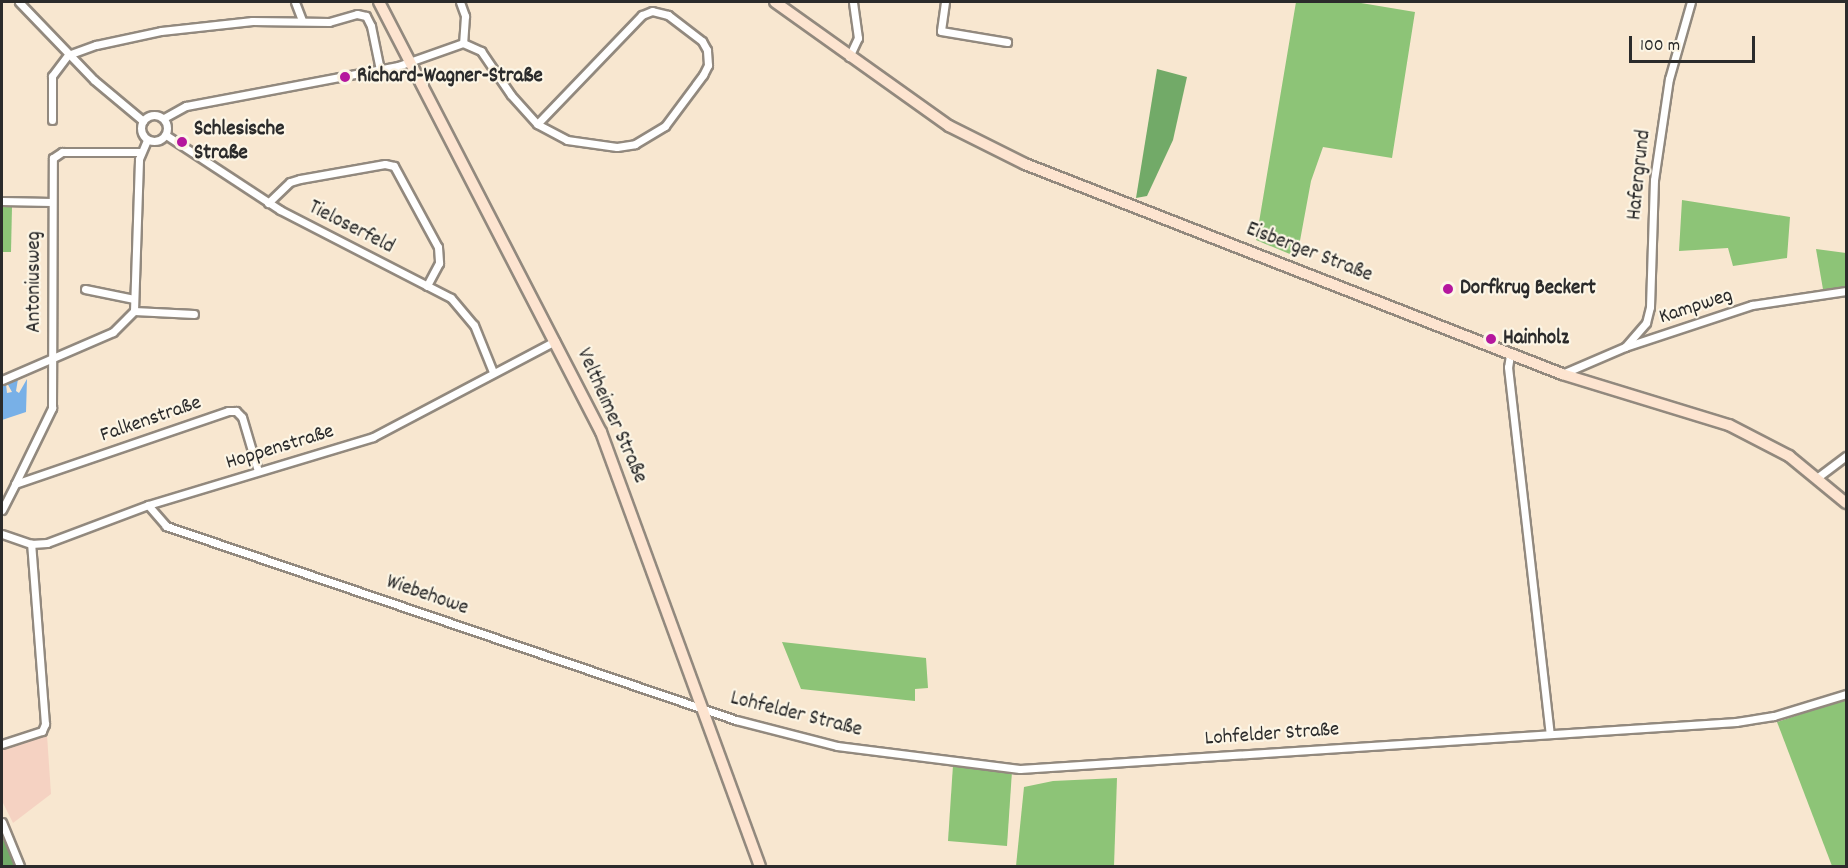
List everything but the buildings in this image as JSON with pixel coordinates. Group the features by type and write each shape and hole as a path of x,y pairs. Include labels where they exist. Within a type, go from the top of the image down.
{"main road":[{"name":"Veltheimer Straße","path":"379,2 601,432 704,706 760,867"},
{"name":"Eisberger Straße","path":"775,2 849,57 949,126 1025,164 1510,355 1562,374 1729,425 1789,456 1818,477 1846,503"}],"street":[{"path":"19,2 69,55 143,121"},
{"path":"295,2 302,20"},
{"path":"460,2 465,16 463,43"},
{"path":"849,57 858,38 853,2"},
{"path":"945,2 941,31 1007,42"},
{"name":"Hafergrund","path":"1625,347 1646,323 1650,307 1650,217 1654,180 1669,79 1691,2"},
{"path":"164,118 168,126 166,135 155,142 147,140 141,131 143,121 150,115 164,118 186,106 380,69 410,62 463,43 481,51 511,95 537,124 579,143 617,147 635,144 665,126 703,75 708,65 707,50 702,41 668,15 652,11 642,15 537,124"},
{"path":"52,120 52,76 69,55 96,45 161,31 302,20 329,22 357,14 366,16 380,69"},
{"name":"Tieloserfeld","path":"166,135 268,203 427,286 464,309 493,372"},
{"path":"2,380 51,361 113,332 134,311 140,152 147,140"},
{"name":"Antoniusweg","path":"15,484 52,408 52,163 59,152 140,152"},
{"path":"268,203 290,182 300,179 385,164 394,166 438,247 439,263 427,286"},
{"name":"Antoniusweg","path":"2,201 51,202"},
{"path":"85,289 134,299"},
{"name":"Kampweg","path":"1562,374 1625,347 1752,305 1846,291"},
{"path":"134,311 194,314"},
{"name":"Hoppenstraße","path":"2,534 31,544 70,537 148,505 389,430 493,372 555,341"},
{"path":"1510,355 1508,367 1550,734"},
{"name":"Falkenstraße","path":"15,484 228,411 236,411 242,417 258,471"},
{"path":"1818,477 1846,456"},
{"path":"2,510 15,484"},
{"name":"Wiebehowe","path":"148,505 166,526 704,706"},
{"path":"2,744 42,731 45,724 31,544"},
{"name":"Lohfelder Straße","path":"704,706 736,720 837,746 1020,769 1736,722 1774,716 1846,694"},
{"path":"2,822 20,867"}],"shaded area":[{"path":"47,735 51,794 13,823 2,801 2,750"}],"green space":[{"path":"1296,2 1355,2 1415,12 1392,158 1323,147 1311,181 1297,257 1256,240"},
{"path":"1157,69 1187,77 1173,140 1147,196 1136,198"},
{"path":"1682,200 1790,217 1787,258 1733,266 1728,248 1679,251"},
{"path":"2,205 12,207 11,252 2,252"},
{"path":"1816,249 1846,253 1846,289 1824,295"},
{"path":"782,642 926,658 928,688 915,689 915,701 801,689"},
{"path":"1846,699 1846,866 1832,866 1777,722"},
{"path":"953,765 1012,771 1007,846 948,841"},
{"path":"1117,778 1114,866 1016,866 1024,787 1053,781"},
{"path":"2,829 7,842 15,866 2,866"}],"water":[{"path":"18,379 16,391 19,393 27,379 26,412 2,420 2,385 6,384 7,393 12,392 7,383"}],"place":[{"name":"Richard-Wagner-Straße","path":"345,77"},
{"name":"Schlesische Straße","path":"182,142"},
{"name":"Dorfkrug Beckert","path":"1448,289"},
{"name":"Hainholz","path":"1491,339"}]}
